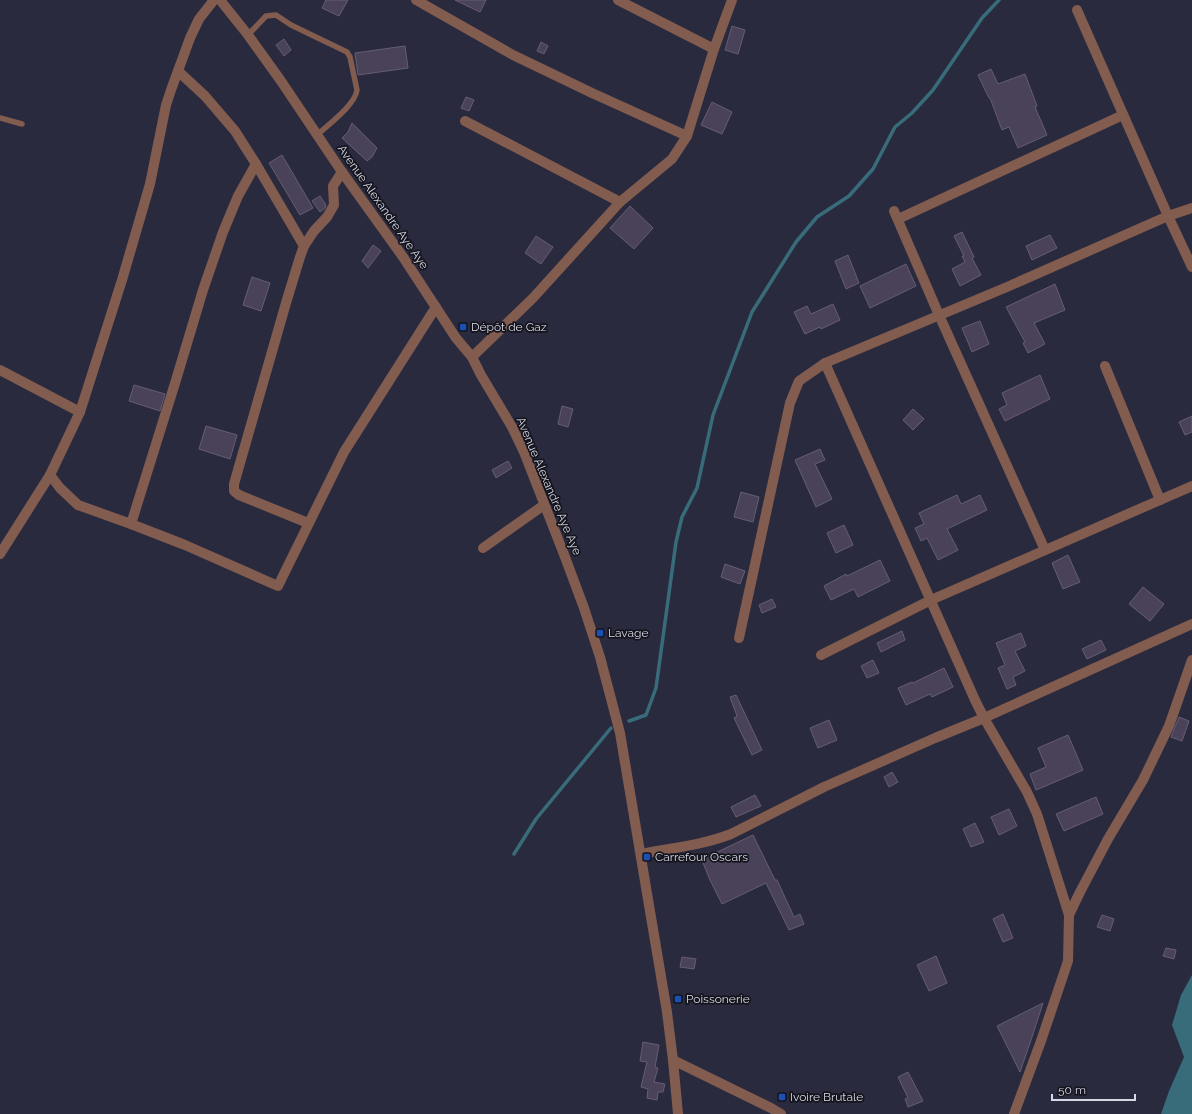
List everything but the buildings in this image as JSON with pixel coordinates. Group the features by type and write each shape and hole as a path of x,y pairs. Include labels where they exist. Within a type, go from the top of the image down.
{"street":[{"path":"0,554 50,475 80,412 122,280 150,184 166,105 190,38 199,19 214,0"},
{"name":"Avenue Alexandre Aye Aye","path":"220,0 282,81 342,172 403,257 456,338 472,357 512,428 544,505 571,572 600,657 620,733 667,1012 678,1114"},
{"path":"416,0 513,55 687,136"},
{"path":"618,0 714,49"},
{"path":"472,357 533,298 620,202 672,159 687,136 714,49 732,0"},
{"path":"1077,10 1192,267"},
{"path":"178,71 205,96 235,130 304,246"},
{"path":"1045,550 939,316 896,215 1123,115"},
{"path":"465,121 620,202"},
{"path":"131,524 223,232 238,196 256,164"},
{"path":"308,523 239,495 234,491 234,484 286,302 304,246 314,231 327,217 334,205 334,186 342,172"},
{"path":"739,638 790,403 799,381 825,363 1021,281 1168,216 1192,208"},
{"path":"50,475 60,488 78,506 131,524 185,545 278,586 344,452 436,306"},
{"path":"825,363 984,718 1027,792 1037,814 1069,915 1068,961 1014,1114"},
{"path":"1105,366 1160,500"},
{"path":"0,370 80,412"},
{"path":"821,655 931,600 1192,486"},
{"path":"483,548 544,505"},
{"path":"641,854 722,837 768,816 824,787 984,718 1192,624"},
{"path":"1069,915 1108,838 1143,780 1166,733 1192,660"},
{"path":"673,1060 764,1104 781,1114"}],"lane":[{"path":"248,35 266,16 276,15 291,25 347,52 350,57 357,90 356,95 350,104 317,135"},
{"path":"0,118 22,124"}],"water":[{"path":"1192,975 1192,1114 1161,1114 1184,1057 1172,1025 1181,995"}],"waterway":[{"path":"629,721 646,715 656,688 676,542 682,517 697,488 713,415 752,312 796,242 817,217 849,196 873,169 895,127 912,113 933,90 982,18 999,0"},
{"path":"514,854 536,819 611,728"}],"place":[{"name":"Dépôt de Gaz","path":"463,327"},
{"name":"Lavage","path":"600,633"},
{"name":"Carrefour Oscars","path":"647,857"},
{"name":"Poissonerie","path":"678,999"},
{"name":"Ivoire Brutale","path":"782,1097"}]}
